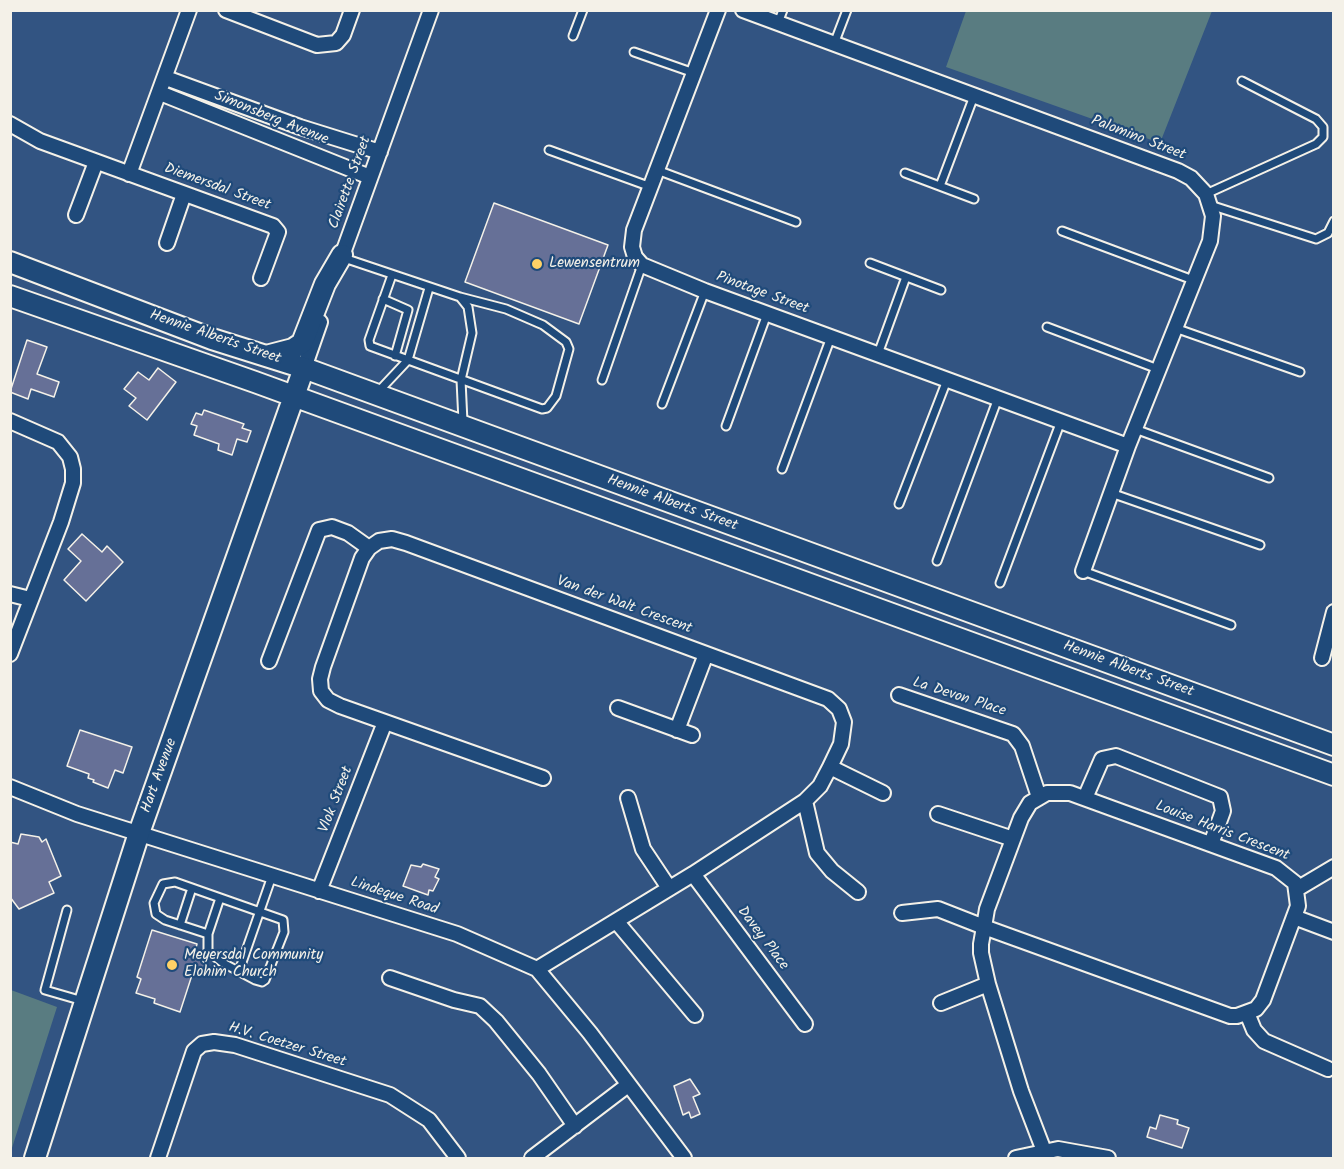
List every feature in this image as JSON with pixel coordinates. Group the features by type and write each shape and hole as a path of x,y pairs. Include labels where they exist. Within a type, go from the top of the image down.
{"street":[{"path":"129,174 189,10"},
{"path":"226,10 317,45 328,45 336,43 344,35 352,10"},
{"name":"Clairette Street","path":"304,368 341,256 431,10"},
{"path":"642,265 632,247 634,230 717,10"},
{"name":"Palomino Street","path":"743,10 780,17 834,44 1178,171 1191,178 1208,200"},
{"name":"Simonsberg Avenue","path":"166,78 300,127 380,152"},
{"name":"Simonsberg Avenue","path":"160,93 370,177"},
{"name":"Diemersdal Street","path":"12,131 277,229 261,278"},
{"path":"76,215 96,162"},
{"path":"167,243 184,194"},
{"path":"1083,571 1128,446 1212,234 1208,200"},
{"path":"263,356 293,349 302,343 326,284 341,256"},
{"name":"Hennie Alberts Street","path":"10,262 1334,745"},
{"name":"Pinotage Street","path":"642,265 705,291 1128,446"},
{"name":"Hennie Alberts Street","path":"10,296 1334,775"},
{"name":"Hart Avenue","path":"36,1158 139,833 304,368"},
{"path":"10,421 58,442 70,457 73,469 73,483 61,522 10,654"},
{"path":"269,661 319,530 332,527 348,533 369,548 362,558 323,667 320,679 321,691 328,700 543,778"},
{"name":"Van der Walt Crescent","path":"369,548 379,541 392,539 406,543 828,699 839,709 844,733 831,767 820,786 805,801 693,874 537,969"},
{"path":"10,594 30,599"},
{"path":"1322,658 1334,612"},
{"path":"677,730 706,654"},
{"name":"La Devon Place","path":"899,695 1013,734 1022,746 1039,796"},
{"path":"618,708 692,735"},
{"name":"Vlok Street","path":"319,891 385,722"},
{"path":"1085,798 1102,759 1116,756 1220,797 1223,811 1211,844"},
{"path":"831,767 883,793"},
{"name":"Lindeque Road","path":"10,788 77,813 457,934 537,969 559,993 684,1158"},
{"name":"Louise Harris Crescent","path":"1039,796 1059,791 1085,798 1281,871 1291,878 1297,889"},
{"path":"1039,796 1024,811 987,909 981,953 988,984 1021,1091 1044,1151"},
{"path":"628,798 644,849 669,888"},
{"path":"805,801 817,853 832,871 858,892"},
{"path":"938,814 1013,839"},
{"path":"902,913 938,909 1230,1016 1256,1009 1263,1000 1294,917 1299,897 1297,889 1334,867"},
{"name":"Davey Place","path":"693,874 805,1024"},
{"path":"1294,917 1334,932"},
{"path":"616,921 695,1015"},
{"path":"390,978 454,1000 480,1006 496,1021 539,1074 574,1126"},
{"path":"941,1003 988,984"},
{"path":"1247,1013 1254,1030 1264,1041 1328,1069"},
{"name":"H.V. Coetzer Street","path":"158,1158 194,1052 202,1044 214,1042 235,1045 390,1095 429,1120 459,1158"},
{"path":"532,1158 628,1085"},
{"path":"1016,1158 1044,1151 1077,1151 1108,1158"}],"lane":[{"path":"573,36 583,10"},
{"path":"834,44 847,10"},
{"path":"634,52 694,73"},
{"path":"1208,200 1316,144 1323,137 1323,127 1317,119 1242,81"},
{"path":"940,186 974,96"},
{"path":"549,150 651,187"},
{"path":"657,170 796,222"},
{"path":"905,173 974,199"},
{"path":"1208,200 1316,238 1328,233 1334,221"},
{"path":"1062,231 1193,280"},
{"path":"341,256 392,274 429,288 506,309 543,326 562,338 569,348 556,396 547,408 542,409 370,346 369,340 392,274"},
{"path":"870,263 941,290"},
{"path":"602,380 642,265"},
{"path":"878,354 906,277"},
{"path":"374,395 408,360 429,288"},
{"path":"662,404 705,291"},
{"path":"460,297 468,307 472,333 462,380 464,428"},
{"path":"383,299 408,310 395,356"},
{"path":"726,426 767,314"},
{"path":"1047,327 1158,369"},
{"path":"1174,327 1300,372"},
{"path":"782,469 831,337"},
{"path":"899,504 947,380"},
{"path":"937,561 998,398"},
{"path":"1000,583 1060,421"},
{"path":"1135,429 1269,478"},
{"path":"1112,493 1260,545"},
{"path":"1083,571 1231,625"},
{"path":"239,971 272,876"},
{"path":"208,934 156,914 156,896 167,882 192,888 283,920 284,932 265,980 259,982 208,951 208,934 220,898"},
{"path":"180,925 192,888"},
{"path":"67,910 45,990 85,1002"}],"green space":[{"path":"966,10 1212,11 1160,143 946,67"},
{"path":"10,990 57,1007 11,1151"}],"building":[{"name":"Lewensentrum","path":"494,203 608,245 579,324 465,282"},
{"path":"27,340 47,347 37,374 59,382 54,397 31,389 28,399 10,392"},
{"path":"158,368 176,382 147,420 129,406 136,398 124,389 138,372 149,380"},
{"path":"204,410 244,424 242,428 251,431 247,442 237,439 232,455 218,450 219,444 194,435 197,426 191,424 196,413 202,415"},
{"path":"82,534 102,552 107,546 123,562 86,601 64,580 81,561 68,549"},
{"path":"80,730 132,747 123,773 115,770 108,788 93,782 94,780 88,778 89,774 67,766"},
{"path":"21,834 39,837 42,842 46,839 61,876 49,882 54,893 19,909 10,897 10,842 18,844"},
{"path":"423,864 439,869 435,877 439,879 433,891 429,890 428,895 403,886 411,865 421,867"},
{"name":"Meyersdal Community Elohim Church","path":"152,930 197,944 194,955 206,959 201,974 193,972 180,1012 154,1003 155,999 136,993 141,979 137,977"},
{"path":"690,1079 700,1094 693,1097 700,1114 691,1118 689,1112 683,1115 674,1086"},
{"path":"1160,1115 1178,1120 1177,1124 1189,1128 1182,1148 1147,1137 1150,1127 1156,1129"}],"place":[{"name":"Lewensentrum","path":"537,264"},
{"name":"Meyersdal Community Elohim Church","path":"172,965"}]}
